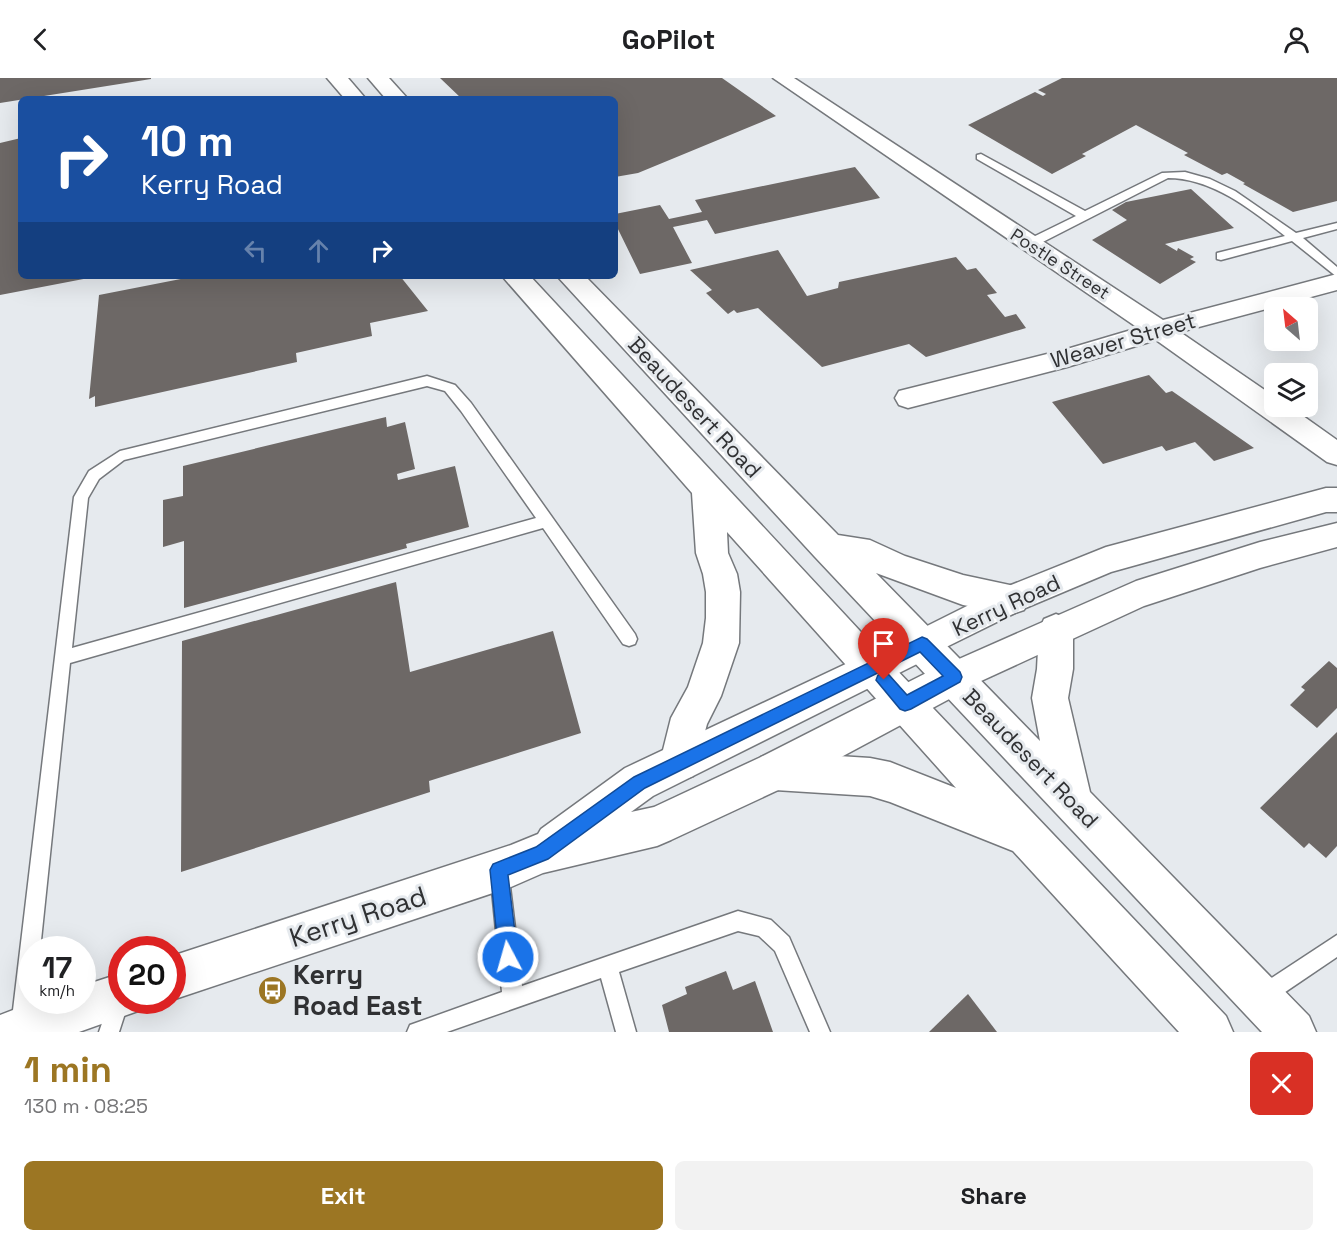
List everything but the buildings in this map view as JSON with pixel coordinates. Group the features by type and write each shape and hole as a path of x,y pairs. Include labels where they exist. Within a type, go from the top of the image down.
{"main road":[{"path":"337,78 353,96"},
{"path":"378,78 395,96"},
{"name":"Beaudesert Road","path":"518,279 1026,836 1210,1032"},
{"name":"Beaudesert Road","path":"573,279 1293,1032"},
{"path":"679,762 690,718 703,696 712,671 720,643 723,618 723,592 720,574 712,553 707,489"},
{"path":"827,547 870,554 913,574 963,590 1012,599"},
{"path":"1056,630 1055,669 1050,698 1072,801"},
{"name":"Kerry Road","path":"542,853 639,782 922,644"},
{"name":"Kerry Road","path":"186,973 499,870 542,853 657,826 775,771 955,677"},
{"path":"775,771 870,777 898,784 1026,836"},
{"path":"17,1031 108,1000"}],"street":[{"name":"Postle Street","path":"782,78 1161,331 1337,454"},
{"name":"Weaver Street","path":"908,398 1067,358 1199,318 1337,282"},
{"name":"Kerry Road","path":"922,644 1012,599 1106,560 1326,500 1337,500"},
{"name":"Kerry Road","path":"955,677 1101,609 1183,578 1337,535"}],"lane":[{"path":"981,157 1085,216"},
{"path":"1029,244 1178,172 1191,175 1248,204 1296,237 1337,273"},
{"path":"1221,256 1337,226"},
{"path":"17,1031 81,497 94,475 120,456 427,381 450,388 466,407 629,639"},
{"path":"63,658 547,521"},
{"path":"499,870 513,997"},
{"path":"417,1032 438,1028 513,997 738,921 764,927 782,944 820,1032"},
{"path":"1260,998 1337,945"},
{"path":"607,965 626,1032"},
{"path":"109,1032 115,1014"}],"place":[{"name":"Kerry Road East","path":"272,991"}],"route":[{"path":"508,957 499,870 542,853 639,782 922,644 955,677 905,704 884,680"}]}
